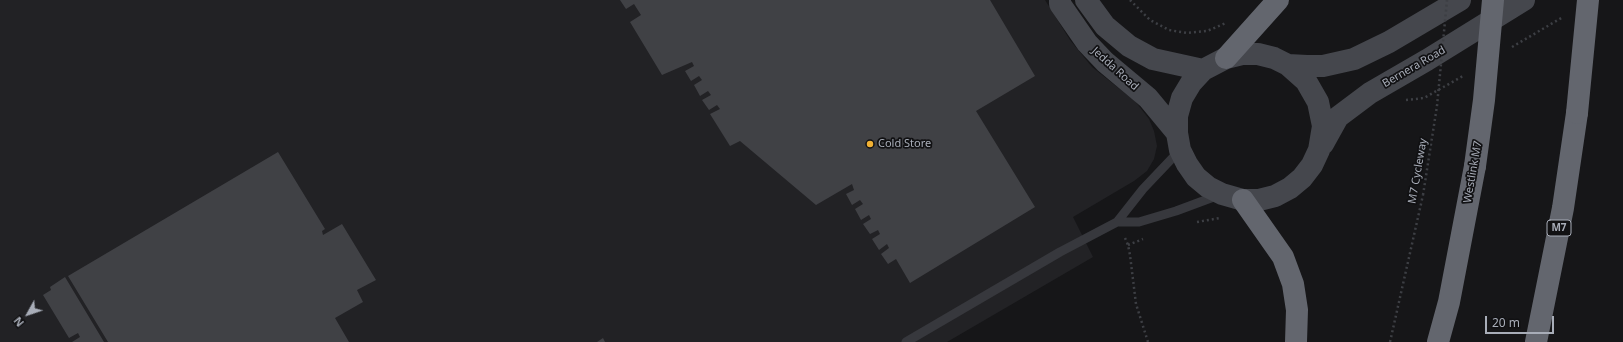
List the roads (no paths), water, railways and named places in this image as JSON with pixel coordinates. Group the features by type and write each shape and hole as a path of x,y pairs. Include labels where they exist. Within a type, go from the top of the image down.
{"highway":[{"path":"1226,58 1278,0"},
{"name":"Westlink M7","path":"1438,342 1449,302 1475,166 1484,100 1493,0"},
{"name":"M7","path":"1536,342 1563,208 1577,113 1588,0"},
{"path":"1243,200 1283,257 1292,284 1297,310 1296,342"}],"main road":[{"name":"Jedda Road","path":"1060,0 1060,4 1087,43 1105,62 1148,98 1178,141 1187,164 1196,177 1208,187 1222,194 1243,200 1259,200 1275,196 1290,188 1302,178 1312,165 1319,150"},
{"path":"1086,0 1105,26 1129,46 1153,59 1203,70"},
{"path":"1288,65 1323,66 1354,59 1389,42 1460,0"},
{"name":"Bernera Road","path":"1319,150 1338,118 1370,93 1427,60 1524,0"},
{"path":"1178,141 1177,116 1182,98 1191,83 1203,70 1214,63 1242,54 1258,54 1274,58 1288,65 1306,81 1318,102 1323,126 1319,150"}],"lane":[{"path":"906,342 1060,252 1117,222 1178,141"},
{"path":"1117,222 1139,222 1222,194"}],"place":[{"name":"Cold Store","path":"870,144"}]}
